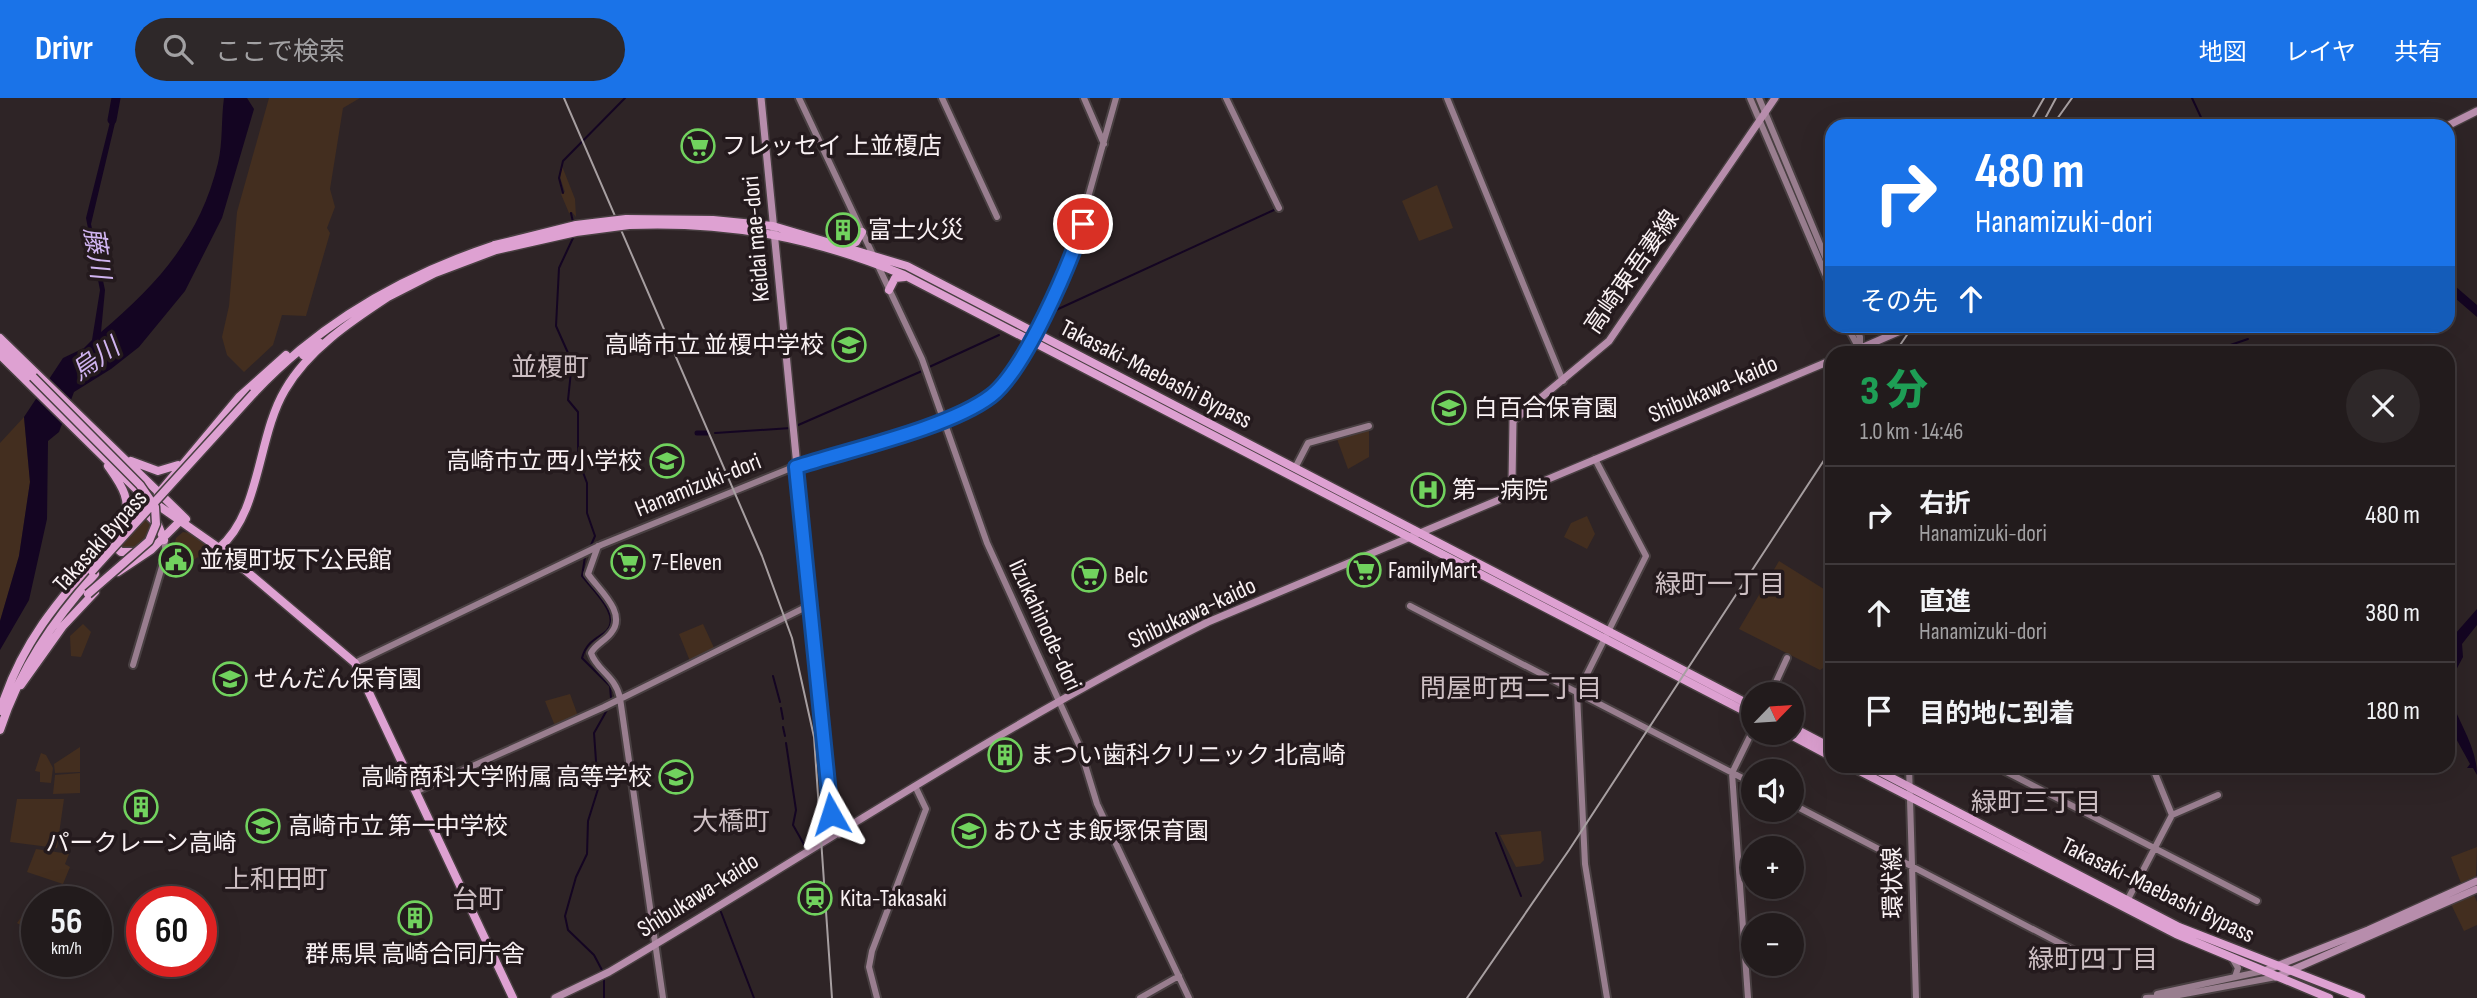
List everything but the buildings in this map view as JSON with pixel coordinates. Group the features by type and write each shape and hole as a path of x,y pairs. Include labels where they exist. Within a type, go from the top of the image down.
{"highway":[{"name":"Takasaki-Maebashi Bypass","path":"256,395 319,335 399,284 446,262 496,247 627,222 774,229 841,245 1032,336 1421,534 1741,709"},
{"name":"Takasaki-Maebashi Bypass","path":"774,229 918,271 1032,336 1410,538 1741,701"},
{"path":"841,245 856,242 862,233"},
{"name":"Takasaki-Maebashi Bypass","path":"256,395 349,319 388,296 496,247"},
{"path":"890,290 895,278 908,277"},
{"path":"303,355 388,296"},
{"path":"219,548 232,535 242,516 264,439 279,400 296,374 346,326"},
{"path":"0,332 19,354 33,377 125,486 128,512 121,531"},
{"path":"161,507 160,494 180,464 249,386 293,349 319,335"},
{"path":"0,338 19,354"},
{"path":"0,345 140,485 155,507 156,524 149,541 88,594 50,637 21,685 0,732"},
{"path":"0,355 33,377 140,466 165,470 180,464"},
{"name":"Takasaki Bypass","path":"0,713 17,673 37,637 256,395"},
{"path":"105,438 207,538 355,663 513,998"},
{"path":"90,445 142,494 207,538"},
{"path":"160,494 181,520"},
{"path":"128,512 111,536 114,548 131,553 161,542"},
{"path":"0,713 9,682 33,634 137,512 144,512 158,525 161,542"},
{"path":"21,685 40,656 86,600 114,574 161,542 181,520"},
{"name":"Takasaki Bypass","path":"0,732 21,676 40,642 93,573"},
{"path":"1804,733 1825,744"},
{"path":"1804,742 1825,753"},
{"name":"Takasaki-Maebashi Bypass","path":"1863,773 2134,914 2263,971 2289,972 2361,998"},
{"name":"Takasaki-Maebashi Bypass","path":"1883,773 2127,901 2329,998"}],"main road":[{"name":"Keidai mae-dori","path":"761,98 831,814 839,834"},
{"name":"高崎東吾妻線","path":"1515,493 1512,482 1513,421 1609,341 1775,98"},
{"path":"2455,122 2477,111"},
{"path":"1871,346 1898,333"},
{"name":"Shibukawa-kaido","path":"555,998 656,945 915,786 1059,702 1208,622 1825,363"},
{"path":"2276,972 2477,881"},
{"path":"2289,972 2477,888"},
{"path":"2303,965 2305,978"}],"street":[{"name":"Iizukahinode-dori","path":"799,98 922,359 987,543 1079,745 1097,804 1189,998"},
{"path":"942,98 997,217"},
{"path":"1083,98 1104,144"},
{"name":"Hanamizuki-dori","path":"355,663 592,549 796,467 944,420 970,410 993,395 1010,375 1072,258 1116,98"},
{"path":"1226,98 1279,208"},
{"path":"1447,98 1563,381"},
{"path":"1750,98 1825,274"},
{"path":"1759,98 1825,256"},
{"path":"1295,468 1308,443 1369,426"},
{"path":"1595,459 1646,556 1577,694 1586,864 1607,998"},
{"path":"133,665 166,553 161,542"},
{"path":"592,549 588,574 613,607 615,621 613,631 591,653 594,661 614,680 620,698 663,998"},
{"path":"417,791 610,704 810,605"},
{"path":"1410,606 1741,778"},
{"path":"1776,682 1787,658"},
{"path":"1745,746 1732,773 1748,998"},
{"name":"環状線","path":"1909,773 1916,998"},
{"path":"2008,773 2257,901"},
{"path":"2155,773 2172,815"},
{"path":"877,998 869,967 872,951 926,809 915,786"},
{"path":"2127,901 2172,815 2218,795"},
{"path":"1804,810 2096,962"},
{"path":"2232,958 2238,968 2235,977"},
{"path":"2144,998 2263,971"},
{"path":"2144,998 2179,995 2276,972"},
{"path":"1140,998 1179,976"}],"shaded area":[{"path":"269,98 360,98 343,108 330,189 335,207 327,228 330,233 306,316 282,315 273,345 244,372 227,355 222,337 229,306 237,212"},
{"path":"562,166 575,199 576,217 572,212 569,213 561,194 565,192 560,177"},
{"path":"1437,185 1453,228 1419,241 1402,201"},
{"path":"24,417 30,482 19,556 0,621 0,443"},
{"path":"1366,429 1369,431 1369,457 1348,469 1337,439"},
{"path":"1587,516 1595,534 1587,549 1564,537 1571,523"},
{"path":"135,517 149,517 161,536 139,550 114,544"},
{"path":"183,532 191,533 210,549 192,561 172,554 176,538"},
{"path":"1779,561 1825,590 1825,667 1820,670 1739,629"},
{"path":"83,624 91,632 81,657 71,656 70,636"},
{"path":"703,624 715,650 690,661 679,634"},
{"path":"570,694 578,716 555,726 545,701"},
{"path":"80,747 80,772 55,773 54,764"},
{"path":"41,753 46,755 53,768 51,783 40,782 40,772 35,771"},
{"path":"80,773 80,793 53,794 55,775"},
{"path":"17,799 64,799 57,848 10,842"},
{"path":"1541,831 1544,860 1540,864 1516,867 1500,835"},
{"path":"2477,847 2476,876 2461,883 2451,857"},
{"path":"36,849 69,854 65,864 70,867 63,884 27,872"},
{"path":"2474,895 2477,902 2477,925 2464,931 2451,904"}],"water":[{"name":"烏川","path":"224,98 247,98 254,109 222,218 185,291 139,347 111,369 74,392 59,432 48,441 47,519 29,600 0,650 0,621 19,556 30,482 24,417 63,358 84,348 92,340 100,290 86,218 112,114 114,111 115,123 91,224 105,290 101,332 158,277 188,236 200,214 218,163"},
{"path":"2455,286 2477,305 2477,317 2455,298"},
{"path":"2477,609 2477,625 2462,644 2463,657 2455,672 2455,634"},
{"path":"2455,709 2474,754 2477,775 2473,768 2467,768 2470,764 2455,737"}],"waterway":[{"name":"藤川","path":"112,120 116,98"},
{"path":"563,193 559,178 563,161 625,98"},
{"path":"2192,98 2202,119"},
{"path":"1056,310 1274,210"},
{"path":"571,213 573,222"},
{"path":"573,238 559,268 556,326 572,362 568,400 578,412 578,459 587,483 587,513 595,536 591,545"},
{"path":"927,368 999,335"},
{"path":"2227,346 2248,339"},
{"path":"796,426 922,371"},
{"path":"715,433 791,428"},
{"path":"697,433 707,433"},
{"path":"585,557 582,576 604,603 611,619 609,627 590,643 582,658 610,686 611,698"},
{"path":"773,676 780,702"},
{"path":"781,708 783,719"},
{"path":"603,972 594,955 568,930 565,916 576,877 587,854 588,821 598,789 594,733 607,710"},
{"path":"783,727 785,736"},
{"path":"786,743 796,810 793,825 806,848"},
{"path":"1496,833 1521,896"},
{"path":"721,912 754,998"},
{"path":"604,978 604,998"}],"railway":[{"path":"564,98 762,556 792,638 814,737 832,998"},
{"path":"2032,119 2044,98"},
{"path":"2045,119 2056,98"},
{"path":"2057,119 2072,98"},
{"path":"1899,346 1908,333"},
{"path":"1467,998 1569,850 1825,459"}],"place":[{"name":"フレッセイ 上並榎店","path":"698,146"},
{"name":"富士火災","path":"843,230"},
{"name":"高崎市立 並榎中学校","path":"849,345"},
{"name":"白百合保育園","path":"1449,408"},
{"name":"高崎市立 西小学校","path":"667,461"},
{"name":"第一病院","path":"1428,490"},
{"name":"並榎町坂下公民館","path":"176,560"},
{"name":"7-Eleven","path":"628,562"},
{"name":"FamilyMart","path":"1364,570"},
{"name":"Belc","path":"1089,575"},
{"name":"せんだん保育園","path":"230,679"},
{"name":"まつい歯科クリニック 北高崎","path":"1005,755"},
{"name":"高崎商科大学附属 高等学校","path":"676,777"},
{"name":"パークレーン高崎","path":"141,807"},
{"name":"高崎市立 第一中学校","path":"263,826"},
{"name":"おひさま飯塚保育園","path":"969,831"},
{"name":"Kita-Takasaki","path":"815,898"},
{"name":"群馬県 高崎合同庁舎","path":"415,918"}],"district":[{"name":"並榎町","path":"550,368"},
{"name":"緑町一丁目","path":"1720,585"},
{"name":"問屋町西二丁目","path":"1511,689"},
{"name":"緑町三丁目","path":"2036,803"},
{"name":"大橋町","path":"731,822"},
{"name":"上和田町","path":"276,880"},
{"name":"台町","path":"478,900"},
{"name":"緑町四丁目","path":"2093,960"}],"route":[{"path":"831,814 796,467 944,420 970,410 993,395 1010,375 1030,340 1072,258 1083,224"}]}
